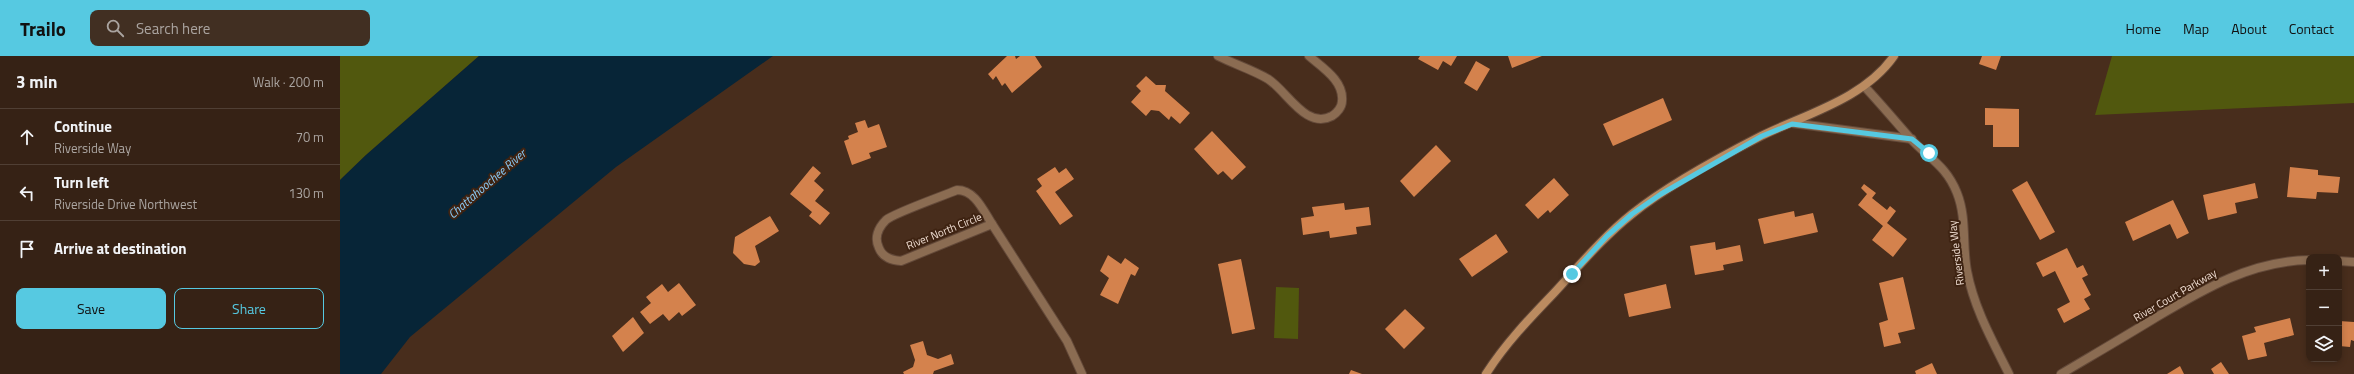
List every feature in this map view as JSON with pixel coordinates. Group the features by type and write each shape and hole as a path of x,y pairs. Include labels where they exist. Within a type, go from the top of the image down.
{"street":[{"path":"1218,56 1268,80 1307,115 1316,119 1326,119 1336,114 1342,105 1343,93 1336,81 1310,56"},
{"path":"1486,374 1517,332 1607,236 1632,214 1661,194 1762,136 1792,124 1864,86 1886,67 1894,56"},
{"name":"Riverside Way","path":"1864,86 1912,139 1929,153 1947,174 1957,192 1962,210 1966,269 1974,300 2009,374"},
{"path":"1792,124 1912,139"},
{"name":"River North Circle","path":"992,224 901,261 885,257 877,243 878,231 886,220 957,190 964,190 972,194 992,224 1067,341 1082,374"},
{"name":"River Court Parkway","path":"2061,374 2208,287 2236,274 2265,265 2306,260"},
{"path":"2342,261 2354,262"}],"green space":[{"path":"340,56 479,56 366,155 340,180"},
{"path":"2112,56 2354,56 2354,103 2095,115"},
{"path":"1276,287 1299,288 1298,339 1274,338"}],"water":[{"name":"Chattahoochee River","path":"479,56 773,56 616,167 410,337 381,374 340,374 340,180 366,155"}],"building":[{"path":"1007,56 1015,56 1016,59 1020,56 1035,56 1042,67 1012,93 1005,83 1002,86 996,76 993,80 988,74"},
{"path":"1420,56 1457,56 1451,66 1443,61 1438,70 1418,59"},
{"path":"1508,56 1542,56 1512,68"},
{"path":"1982,56 2001,56 1996,70 1979,64"},
{"path":"1476,61 1490,69 1477,91 1464,83"},
{"path":"1146,76 1156,85 1166,85 1165,91 1190,113 1180,124 1171,116 1169,120 1159,111 1151,110 1146,116 1131,102 1141,91 1136,86"},
{"path":"1663,98 1672,120 1613,146 1603,124"},
{"path":"1985,108 2019,109 2019,147 1993,147 1993,125 1985,125"},
{"path":"865,120 868,128 879,124 887,147 869,153 871,158 852,165 844,141 849,139 848,136 858,132 855,123"},
{"path":"1212,131 1246,167 1232,180 1223,171 1218,175 1194,149"},
{"path":"1436,145 1451,161 1414,197 1400,181"},
{"path":"813,166 821,173 814,181 824,190 815,201 830,213 820,225 809,216 812,212 790,194"},
{"path":"1055,167 1059,173 1066,168 1074,179 1055,192 1073,216 1060,225 1036,191 1042,186 1037,179"},
{"path":"2290,167 2318,170 2318,175 2340,177 2338,193 2317,192 2316,199 2287,197"},
{"path":"1554,178 1569,195 1550,213 1548,210 1538,219 1525,205"},
{"path":"2027,181 2055,232 2040,240 2012,190"},
{"path":"2255,183 2258,198 2235,203 2237,213 2208,220 2203,195"},
{"path":"1864,184 1876,193 1872,198 1887,210 1890,206 1896,211 1887,223 1907,239 1893,257 1872,240 1883,226 1858,205 1867,194 1861,188"},
{"path":"2173,200 2189,233 2177,239 2170,224 2133,241 2125,222"},
{"path":"1344,203 1345,210 1369,207 1371,225 1356,227 1357,234 1330,238 1329,231 1303,235 1301,218 1314,216 1312,207"},
{"path":"1794,211 1795,217 1813,213 1818,232 1764,244 1758,219"},
{"path":"770,216 779,231 755,246 760,262 755,266 744,264 733,253 735,237"},
{"path":"1496,234 1508,252 1472,277 1459,259"},
{"path":"1715,242 1716,250 1740,245 1743,261 1723,265 1724,270 1695,275 1690,246"},
{"path":"2067,248 2077,268 2083,265 2088,275 2082,278 2091,295 2084,299 2090,309 2064,323 2057,309 2070,302 2055,271 2043,277 2036,263"},
{"path":"1108,255 1121,264 1125,258 1139,268 1135,276 1131,274 1118,304 1100,295 1109,278 1100,271"},
{"path":"1241,259 1255,329 1232,334 1218,264"},
{"path":"1903,277 1915,329 1898,333 1901,343 1884,347 1879,323 1888,320 1879,283"},
{"path":"679,283 696,305 682,316 679,312 669,321 663,314 650,324 640,312 651,303 646,297 662,284 668,292"},
{"path":"1666,284 1671,308 1629,317 1624,294"},
{"path":"1405,309 1425,328 1404,349 1385,329"},
{"path":"633,317 644,333 623,352 612,336"},
{"path":"2290,318 2294,335 2264,343 2267,356 2248,360 2242,336 2256,332 2254,327"},
{"path":"2342,321 2354,322 2354,341 2351,340 2350,347 2342,346"},
{"path":"923,341 927,355 938,359 951,354 954,364 934,371 933,374 904,374 903,372 913,367 915,360 910,345"},
{"path":"2221,362 2229,374 2214,374 2211,369"},
{"path":"1932,363 1937,374 1916,374 1915,371"},
{"path":"2180,366 2184,374 2167,374"},
{"path":"1351,370 1362,374 1349,374"}],"route":[{"path":"1572,274 1607,236 1632,214 1661,194 1762,136 1792,124 1912,139 1929,153"}]}
